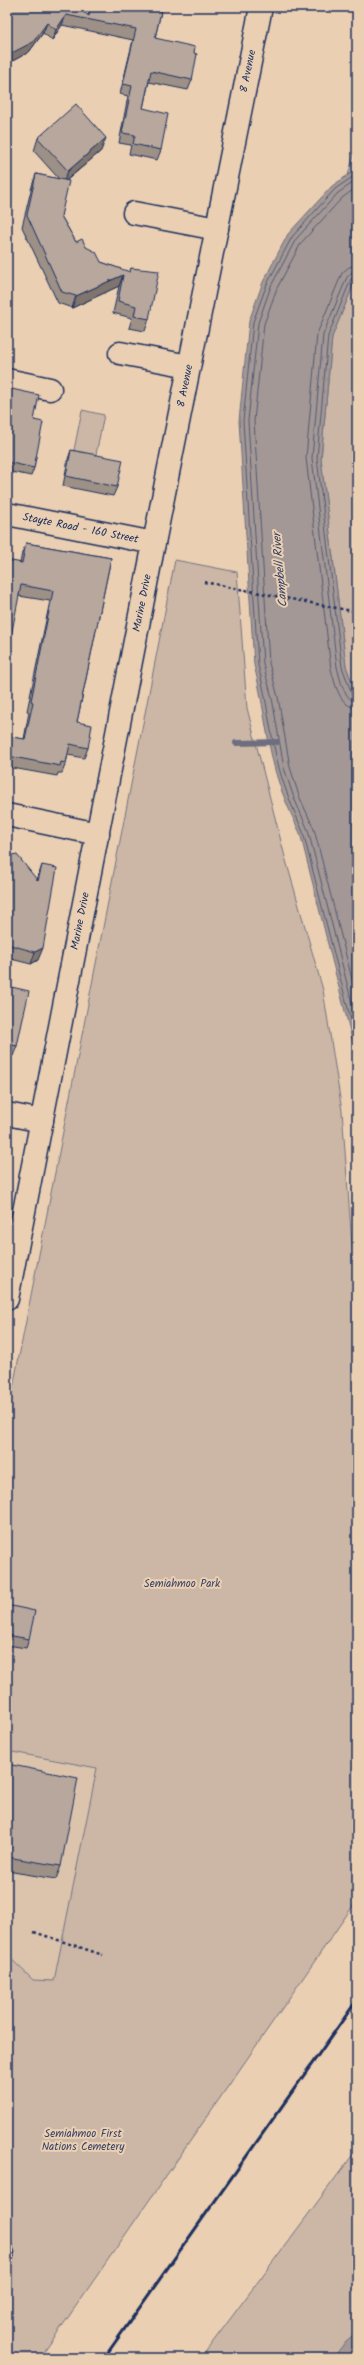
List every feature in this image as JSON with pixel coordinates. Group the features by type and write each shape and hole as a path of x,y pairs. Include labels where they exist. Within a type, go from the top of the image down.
{"street":[{"name":"8 Avenue","path":"154,543 218,230 261,7"},
{"path":"134,213 218,230"},
{"path":"120,353 189,366"},
{"path":"7,380 50,389"},
{"name":"Stayte Road - 160 Street","path":"7,514 154,543"},
{"name":"Marine Drive","path":"7,1299 154,543"},
{"path":"7,815 98,834"},
{"path":"7,1114 42,1121"}],"path":[{"path":"204,582 357,612"},
{"path":"34,1932 103,1955"}],"shaded area":[{"path":"7,1751 97,1768 54,1981 33,1980 7,1955"}],"green space":[{"path":"357,145 357,169 348,175"},
{"path":"357,276 357,697 346,666 321,459 332,337"},
{"path":"82,410 104,415 95,459 73,455"},
{"name":"Semiahmoo Park","path":"175,560 237,572 247,708 285,857 323,990 342,1111 355,1285 357,1290 357,1900 40,2358 7,2358 7,1955 33,1980 54,1981 97,1768 7,1751 7,1418"},
{"path":"357,2149 357,2358 201,2358"}],"water":[{"name":"Campbell River","path":"357,169 357,276 332,337 321,459 346,666 357,697 357,1083 355,1051 300,833 286,802 275,770 254,665 239,421 249,321 263,282 288,234 332,186"},
{"path":"357,2332 357,2358 333,2358 346,2341"}],"building":[{"path":"7,7 76,7 89,16 91,7 162,7 155,38 195,47 194,53 197,54 192,80 151,71 143,108 168,114 161,150 133,144 135,135 122,133 132,86 123,84 136,29 66,15 56,30 47,23 33,42 7,55"},
{"path":"76,104 106,138 68,171 38,138"},
{"path":"36,174 69,181 61,216 76,242 82,239 86,247 96,252 101,262 130,272 131,268 159,271 149,319 134,316 136,306 118,301 123,275 76,296 62,292 27,215"},
{"path":"7,388 39,395 34,420 43,422 34,468 7,462"},
{"path":"71,450 123,460 117,487 66,476"},
{"path":"26,543 111,558 77,722 92,725 88,748 70,744 66,763 61,762 60,766 8,756 11,737 25,739 53,591 21,585 7,657 7,560 22,563"},
{"path":"7,853 17,855 38,881 42,865 57,868 43,948 35,952 7,944"},
{"path":"7,986 29,991 17,1046 7,1044"},
{"path":"7,1605 35,1611 29,1639 7,1635"},
{"path":"7,1764 78,1778 61,1866 7,1857"},
{"path":"7,2232 15,2252 7,2256"}],"waterway":[{"path":"236,743 277,742"}],"railway":[{"path":"104,2358 357,2000"}],"park label":[{"name":"Semiahmoo First Nations Cemetery","path":"83,2140"}]}
